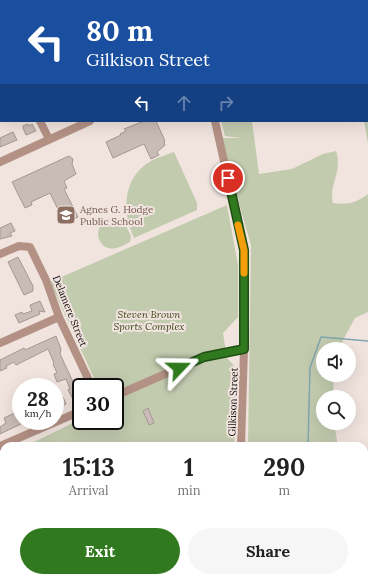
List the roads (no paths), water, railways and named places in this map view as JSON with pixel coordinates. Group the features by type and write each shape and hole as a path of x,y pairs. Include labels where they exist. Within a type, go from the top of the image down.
{"street":[{"path":"40,122 49,139"},
{"path":"0,162 88,122"},
{"name":"Gilkison Street","path":"215,122 244,250 244,349 241,442"},
{"name":"Delamere Street","path":"0,254 26,246 30,247 88,378"},
{"path":"0,343 60,317"},
{"path":"124,392 204,357 244,349"},
{"path":"9,442 72,415"}],"waterway":[{"path":"308,442 310,368 321,337 368,341"}],"place":[{"name":"Agnes G. Hodge Public School","path":"66,215"}],"park label":[{"name":"Steven Brown Sports Complex","path":"149,320"}]}
